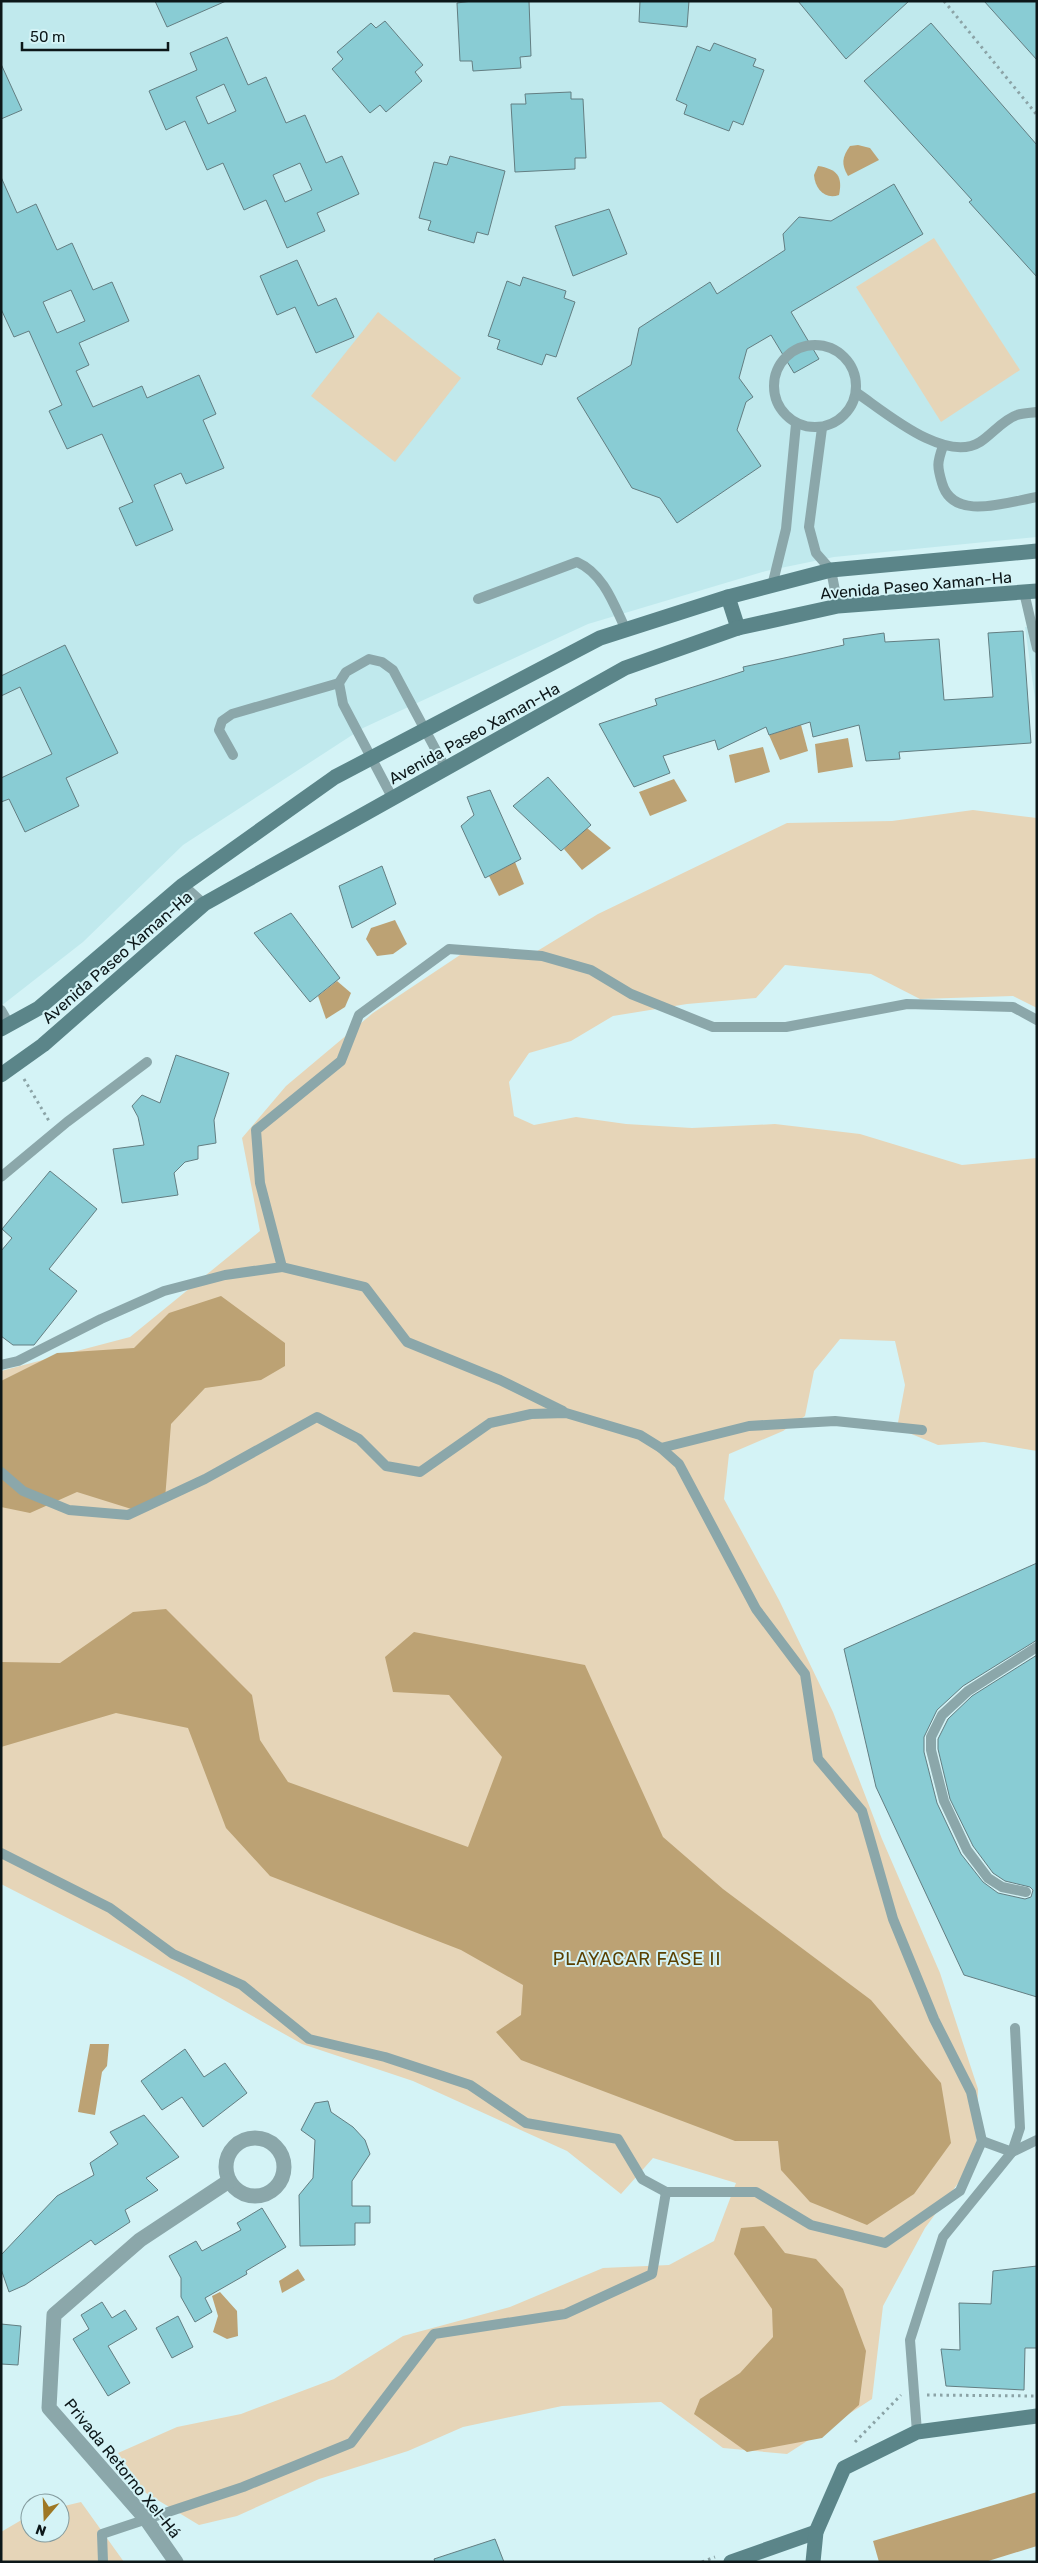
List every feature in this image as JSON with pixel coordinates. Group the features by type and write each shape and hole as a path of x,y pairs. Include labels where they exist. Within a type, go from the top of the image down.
{"main road":[{"name":"Avenida Paseo Xaman-Ha","path":"5,1026 39,1008 183,885 335,778 600,638 728,597 831,570 1037,552"},
{"name":"Avenida Paseo Xaman-Ha","path":"1,1075 43,1045 204,904 625,668 738,628 838,606 1031,592"},
{"path":"728,597 738,628"},
{"path":"813,2562 816,2532 844,2468 917,2432 1037,2416"},
{"path":"731,2562 816,2532"}],"street":[{"name":"Privada Retorno Xel-Há","path":"176,2562 146,2519 49,2408 54,2315 140,2240 229,2181"}],"lane":[{"path":"808,345 834,349 852,367 857,393 845,416 822,428 796,424 777,405 773,380 785,356 808,345"},
{"path":"857,393 909,428 943,446 963,448 970,446 978,443 1017,415 1037,412"},
{"path":"772,586 786,529 796,424"},
{"path":"822,428 809,527 816,553 831,570 838,606"},
{"path":"943,446 937,465 945,493 956,504 972,507 1037,497"},
{"path":"478,599 577,562 589,568 603,584 626,630"},
{"path":"1031,592 1037,648"},
{"path":"233,755 218,730 222,721 232,714 339,683 346,672 369,659 382,662 393,670 446,769"},
{"path":"339,683 343,704 392,799"},
{"path":"183,885 204,904"},
{"path":"282,1267 260,1183 256,1130 341,1062 359,1015 449,949 542,956 591,970 631,994 712,1027 786,1027 906,1004 1013,1007 1037,1020"},
{"path":"1,1010 5,1026"},
{"path":"1,1177 55,1132 147,1062"},
{"path":"1,1364 18,1361 164,1291 225,1275 282,1267 364,1287 407,1342 500,1380 566,1413 640,1435 661,1448 679,1464 756,1609 805,1674 818,1759 862,1811 892,1919 934,2019 971,2092 982,2140 960,2191 885,2243 811,2224 756,2192 666,2192 642,2179 618,2139 526,2123 470,2085 385,2057 309,2039 242,1985 173,1954 110,1908 1,1853"},
{"path":"1,1472 23,1491 69,1510 128,1515 205,1479 317,1417 360,1439 386,1466 420,1472 490,1423 531,1414 566,1413"},
{"path":"661,1448 749,1426 835,1422 922,1430"},
{"path":"1026,1892 1002,1887 988,1878 967,1850 944,1801 931,1750 931,1737 942,1715 968,1691 1037,1647"},
{"path":"917,2432 910,2340 943,2237 1012,2152 1020,2128 1015,2028"},
{"path":"982,2140 1012,2152 1037,2140"},
{"path":"103,2562 102,2534 243,2487 351,2443 434,2334 565,2314 652,2274 666,2192"}],"path":[{"path":"944,1 1037,115"},
{"path":"16,1064 55,1132"}],"shaded area":[{"path":"1,1 1037,1 1037,537 834,557 766,571 588,624 363,728 183,845 83,942 1,1006"},
{"path":"858,145 870,148 879,160 848,176 843,164 844,157 850,146"},
{"path":"818,166 830,169 837,174 840,183 839,195 825,195 816,185 814,175"},
{"path":"934,238 1020,370 941,422 856,287"},
{"path":"378,312 461,378 395,462 311,396"},
{"path":"1037,626 1037,713 1025,627"},
{"path":"801,725 808,751 780,760 769,735"},
{"path":"848,738 853,767 818,773 815,744"},
{"path":"763,747 770,772 735,783 729,755"},
{"path":"674,779 687,801 650,816 639,792"},
{"path":"973,810 1037,818 1037,1008 1013,996 920,999 871,974 785,965 756,998 687,1004 613,1016 571,1041 529,1053 509,1082 514,1116 534,1125 576,1117 626,1124 692,1128 775,1124 860,1134 962,1165 1037,1158 1037,1451 984,1442 938,1445 897,1428 905,1385 895,1341 840,1339 814,1371 805,1416 783,1431 729,1454 724,1499 779,1600 833,1712 882,1839 940,1973 978,2089 976,2159 925,2228 883,2306 872,2399 787,2454 723,2448 661,2402 562,2406 463,2427 408,2451 319,2479 237,2516 199,2525 146,2493 118,2453 177,2427 241,2414 334,2379 403,2336 510,2307 603,2268 669,2265 714,2241 736,2183 653,2158 621,2194 567,2151 413,2081 302,2044 185,1978 1,1884 1,1371 130,1337 260,1231 242,1138 286,1086 373,1013 463,953 534,953 598,914 787,823 892,821"},
{"path":"587,828 611,848 582,870 564,849"},
{"path":"515,862 524,884 499,896 489,876"},
{"path":"395,920 407,944 393,954 377,956 366,939 371,928"},
{"path":"337,981 351,993 345,1007 326,1019 318,996"},
{"path":"221,1296 285,1343 285,1366 261,1380 205,1388 171,1424 165,1499 141,1512 77,1492 30,1513 1,1507 1,1381 57,1353 134,1348 169,1313"},
{"path":"166,1609 252,1695 260,1740 288,1782 468,1847 502,1757 449,1695 393,1692 385,1657 414,1632 585,1665 663,1837 723,1889 871,2000 941,2083 951,2143 914,2194 867,2225 810,2202 781,2170 778,2141 735,2141 521,2060 496,2032 521,2015 523,1985 461,1950 270,1876 226,1828 188,1728 116,1713 1,1747 1,1662 60,1663 133,1612"},
{"path":"90,2044 109,2044 107,2066 102,2072 95,2115 78,2112"},
{"path":"764,2226 785,2253 816,2259 843,2289 866,2351 859,2405 822,2438 747,2452 694,2414 700,2399 740,2373 773,2337 772,2309 734,2254 741,2228"},
{"path":"298,2269 305,2280 282,2293 279,2281"},
{"path":"220,2292 237,2311 238,2336 227,2339 213,2332 218,2316 212,2296"},
{"path":"1037,2492 1037,2546 985,2562 879,2562 873,2541"},
{"path":"81,2502 124,2562 1,2562 1,2532 20,2521 20,2543 70,2543 70,2505"}],"building":[{"path":"155,1 226,1 167,27"},
{"path":"472,1 529,1 531,56 520,57 521,68 473,71 472,61 460,61 457,3"},
{"path":"640,1 689,1 687,27 639,22"},
{"path":"798,1 909,1 846,59"},
{"path":"984,1 1037,1 1037,60"},
{"path":"385,21 423,65 415,72 422,81 386,112 380,105 370,113 332,69 343,59 337,52 371,23 376,28"},
{"path":"931,23 1037,145 1037,277 969,202 972,200 864,81"},
{"path":"227,37 248,85 266,77 286,123 305,115 326,163 342,156 359,194 317,213 325,231 287,248 266,200 244,210 223,163 207,170 185,121 166,130 149,91 197,70 190,53","holes":["224,84 236,111 208,124 196,97","300,163 312,190 285,202 273,175"]},
{"path":"714,43 756,59 753,66 764,70 743,125 733,121 729,131 684,114 687,105 676,100 697,46 710,51"},
{"path":"1,64 22,110 1,119"},
{"path":"571,92 571,99 583,99 586,158 575,158 575,169 515,172 511,104 526,104 525,94"},
{"path":"450,156 505,171 488,235 477,232 474,243 428,230 431,221 419,218 434,162 447,165"},
{"path":"1,177 17,213 36,204 57,250 72,243 93,290 112,282 129,321 79,343 89,365 76,371 93,407 142,386 147,398 199,375 216,414 203,420 224,468 186,484 181,473 154,485 173,530 136,546 119,508 133,502 102,434 67,449 49,411 62,405 29,331 14,337 1,309","holes":["71,290 85,321 57,333 43,302"]},
{"path":"894,184 923,234 791,312 819,359 794,373 771,335 747,349 739,378 753,397 746,402 737,430 761,466 677,523 660,498 632,488 577,398 631,365 639,328 710,282 717,294 785,250 783,234 799,217 831,221"},
{"path":"609,209 627,254 573,276 555,226"},
{"path":"297,260 318,306 336,298 354,337 316,353 295,307 277,315 260,276"},
{"path":"523,277 566,291 564,298 575,302 556,357 546,354 542,365 497,349 500,340 488,336 507,281 520,286"},
{"path":"1023,631 1031,743 899,752 900,759 866,761 859,725 813,737 810,722 769,735 766,727 718,750 715,740 663,756 670,773 634,787 599,724 657,705 655,699 744,671 743,667 844,645 843,639 884,633 885,642 939,639 944,700 993,697 988,633"},
{"path":"65,645 118,753 66,778 79,806 25,832 9,799 1,802 1,778 52,754 20,687 1,696 1,676"},
{"path":"548,777 591,825 561,851 513,806"},
{"path":"490,790 521,859 485,878 461,826 474,815 467,797"},
{"path":"382,866 396,904 352,928 339,886"},
{"path":"291,913 340,978 310,1002 254,933"},
{"path":"176,1055 229,1073 214,1120 216,1143 198,1146 198,1159 185,1162 174,1173 178,1195 122,1203 113,1149 144,1145 138,1117 132,1106 142,1095 160,1103"},
{"path":"50,1171 97,1209 49,1269 77,1291 34,1345 13,1345 1,1336 1,1251 12,1238 2,1229"},
{"path":"1037,1563 1037,1640 963,1686 937,1710 924,1737 924,1752 937,1803 961,1854 983,1882 998,1893 1025,1899 1031,1897 1033,1890 1030,1887 1005,1881 993,1873 973,1846 950,1799 938,1749 938,1739 948,1719 972,1696 1037,1655 1037,1997 964,1975 876,1787 844,1649"},
{"path":"185,2049 204,2077 225,2063 247,2093 203,2127 182,2097 162,2110 141,2081"},
{"path":"328,2101 331,2112 353,2127 365,2140 370,2154 352,2181 352,2206 370,2206 370,2223 355,2223 355,2245 300,2246 299,2195 313,2178 315,2140 301,2130 315,2103"},
{"path":"144,2115 179,2157 146,2178 158,2190 125,2210 130,2222 95,2245 91,2240 25,2285 9,2292 1,2269 1,2255 57,2196 94,2175 90,2163 118,2144 110,2132"},
{"path":"262,2208 286,2247 246,2271 247,2274 205,2298 212,2312 195,2322 181,2297 181,2278 169,2256 196,2241 202,2251 241,2230 237,2223"},
{"path":"1037,2266 1037,2348 1025,2348 1024,2390 946,2386 941,2349 960,2350 959,2303 991,2304 993,2271"},
{"path":"102,2302 112,2318 125,2310 137,2329 108,2346 130,2383 108,2396 73,2339 89,2329 81,2315"},
{"path":"178,2316 193,2347 172,2358 156,2328"},
{"path":"1,2324 21,2326 18,2365 1,2364"},
{"path":"495,2539 504,2562 435,2562 434,2559"}],"district":[{"name":"PLAYACAR FASE II","path":"637,1959"}]}
